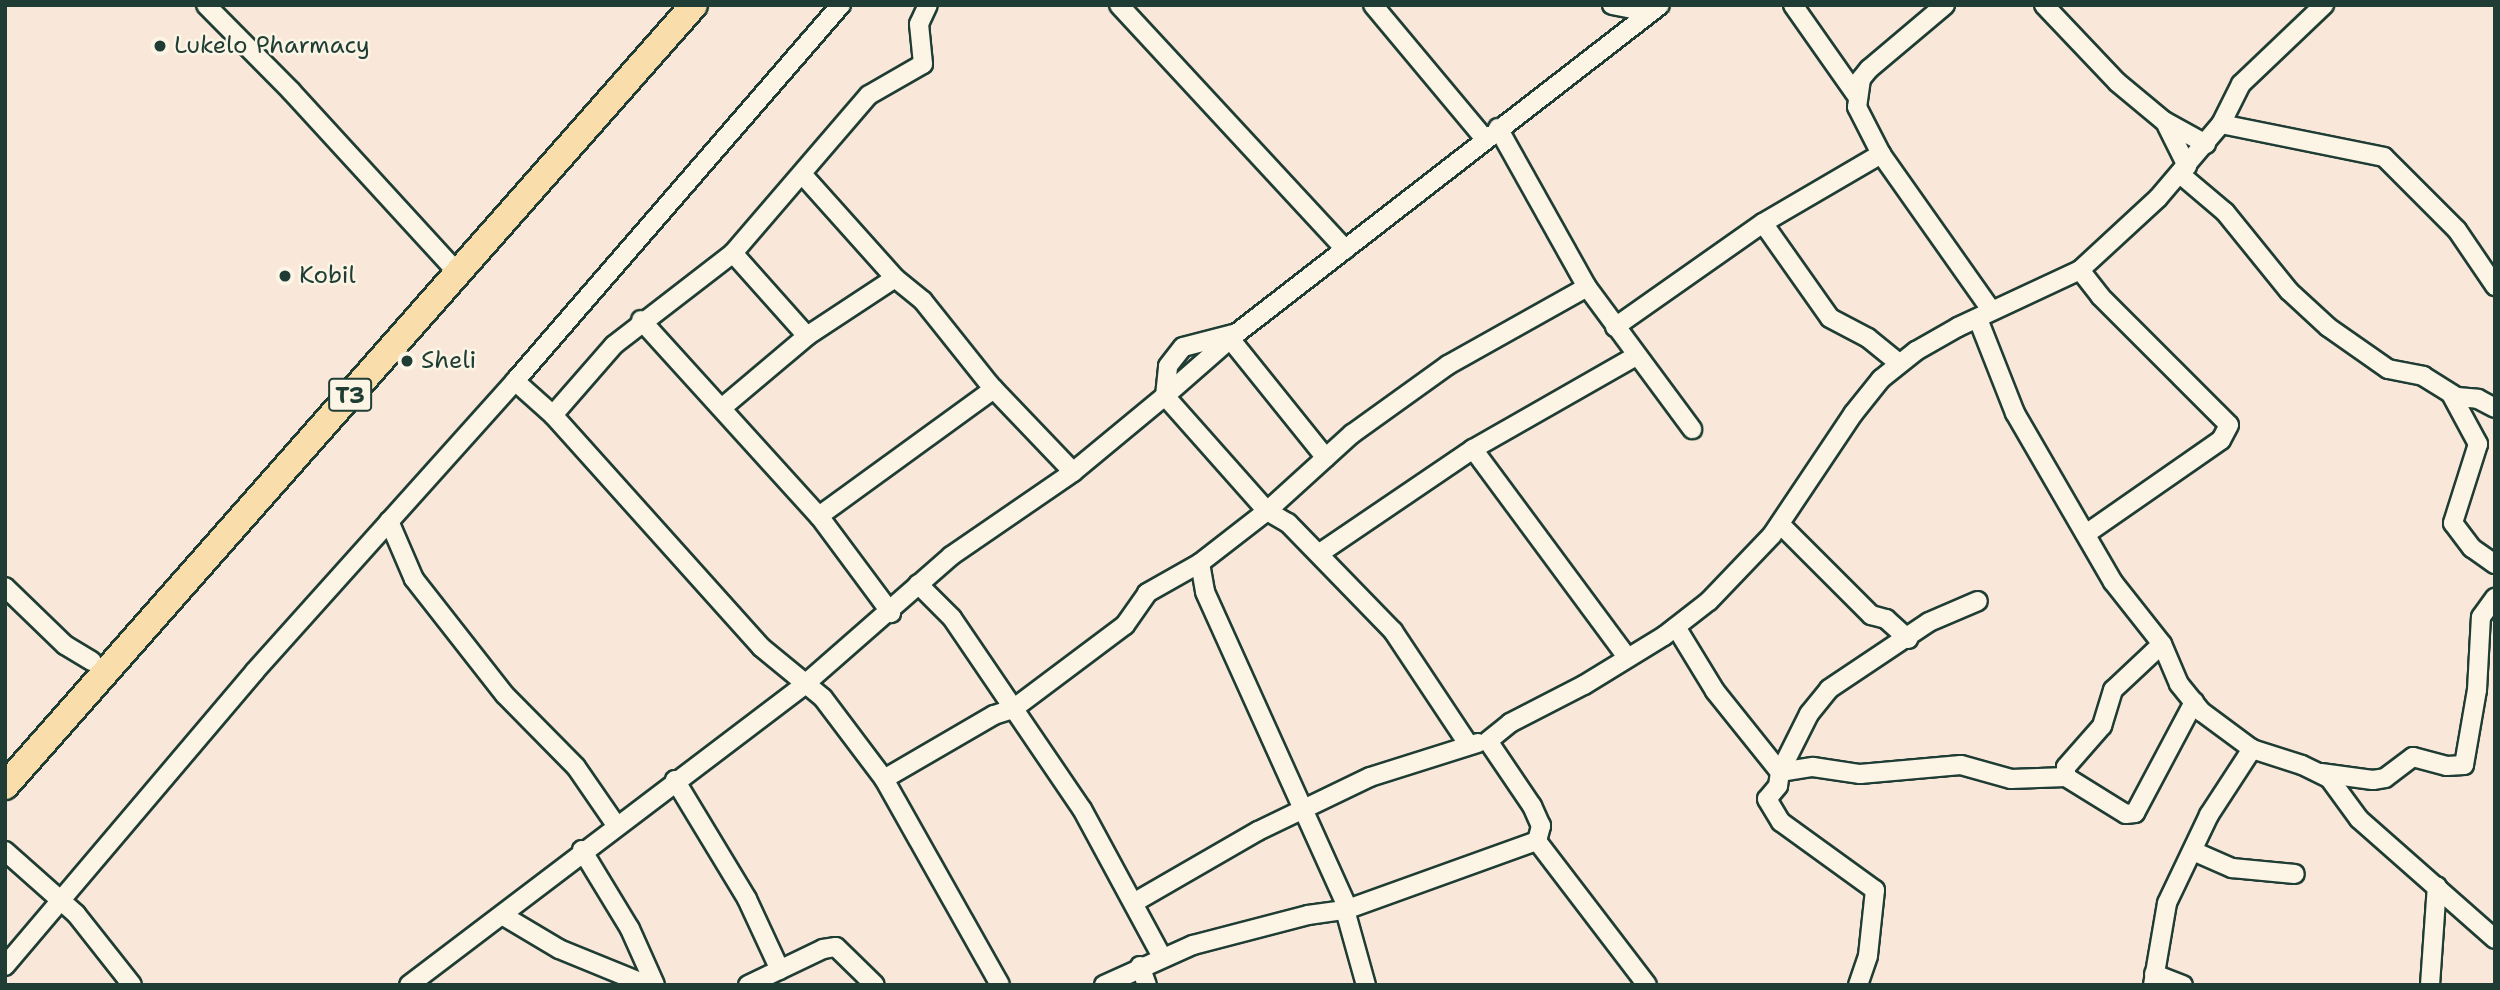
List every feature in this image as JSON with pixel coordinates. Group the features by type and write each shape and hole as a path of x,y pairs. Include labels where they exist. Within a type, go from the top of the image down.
{"highway":[{"name":"T3","path":"5,786 694,5"}],"street":[{"path":"205,5 291,91 457,272"},
{"path":"5,966 388,521 515,381 841,5"},
{"path":"553,415 641,320 733,253 870,95 923,64 919,24 928,5"},
{"path":"1119,5 1345,249"},
{"path":"1373,5 1491,134 1634,357 1692,429"},
{"path":"1618,41 1618,21 1612,5 1638,10 1659,6"},
{"path":"1793,5 1857,96 1860,119 1984,314 2015,413 2113,582 2162,644 2179,684 2194,702 2252,749 2321,773 2385,778 2413,757 2460,768 2466,759 2481,617 2495,598"},
{"path":"2044,5 2117,82 2164,121 2206,144"},
{"path":"409,985 582,850 805,684 891,613 918,584 1073,471 1234,336 1491,134 1618,41 1659,6"},
{"path":"1135,902 1370,777 1468,744 1488,741 1510,723 1584,685 1676,627 1744,566 1780,524 1853,414 1899,363 1984,314 2080,270 2183,170 2221,124 2231,98 2247,77 2319,7"},
{"path":"1857,96 1869,69 1937,9"},
{"path":"2164,121 2183,170 2225,212 2314,317 2388,369 2423,376 2451,394 2487,440 2453,523 2472,548 2495,564"},
{"path":"2221,124 2385,158 2457,230 2495,286"},
{"path":"1615,327 1763,223 1881,154"},
{"path":"802,174 895,278 923,301 994,389 1073,471"},
{"path":"1763,223 1830,318 1868,338 1899,363"},
{"path":"733,253 807,336"},
{"path":"2080,270 2100,296 2229,425 2221,440 2087,533"},
{"path":"724,407 807,336 895,278"},
{"path":"884,779 994,715 1013,709 1125,625 1147,593 1200,563 1267,511 1326,458 1448,365 1587,287"},
{"path":"641,320 724,407 819,516 891,613"},
{"path":"1234,336 1183,347 1168,366 1165,396 1267,511 1288,523 1320,553 1393,631 1468,744"},
{"path":"1234,336 1326,458"},
{"path":"1320,553 1474,449 1634,357"},
{"path":"515,381 553,415 723,608 823,698 884,779 1000,985"},
{"path":"819,516 994,389"},
{"path":"2451,394 2478,399 2495,408"},
{"path":"1474,449 1627,657"},
{"path":"388,521 414,579 505,695 576,767 616,825"},
{"path":"1780,524 1871,615 1886,619 1909,639"},
{"path":"1200,563 1205,592 1284,762 1301,812 1347,909 1366,985"},
{"path":"918,584 952,618 1082,809 1135,902 1162,957"},
{"path":"5,587 65,645 92,661"},
{"path":"1857,984 1868,956 1875,890 1781,822 1767,799 1778,786 1780,772 1809,714 1829,689 1909,639 1929,622 1978,601"},
{"path":"1676,627 1715,691 1780,772"},
{"path":"2066,777 2066,767 2102,726 2113,690 2162,644"},
{"path":"2474,687 2495,684"},
{"path":"1780,772 1813,766 1860,774 1961,765 2011,779 2066,777 2126,814 2135,813 2194,702"},
{"path":"1104,985 1162,957 1265,925 1347,909 1537,841 1541,835 1536,816 1488,741"},
{"path":"2183,985 2154,979 2167,903 2209,815 2252,749"},
{"path":"2321,773 2335,785 2359,819 2495,939"},
{"path":"675,780 747,899 780,970"},
{"path":"1537,841 1647,985"},
{"path":"582,850 630,929 655,985"},
{"path":"2193,850 2232,868 2295,874"},
{"path":"5,851 61,900 132,985"},
{"path":"2430,985 2437,887"},
{"path":"502,915 559,949 647,985"},
{"path":"748,985 836,947 875,985"},
{"path":"1140,966 1147,985"}],"place":[{"name":"Lukelo Pharmacy","path":"160,46"},
{"name":"Kobil","path":"285,276"},
{"name":"Sheli","path":"407,361"}]}
